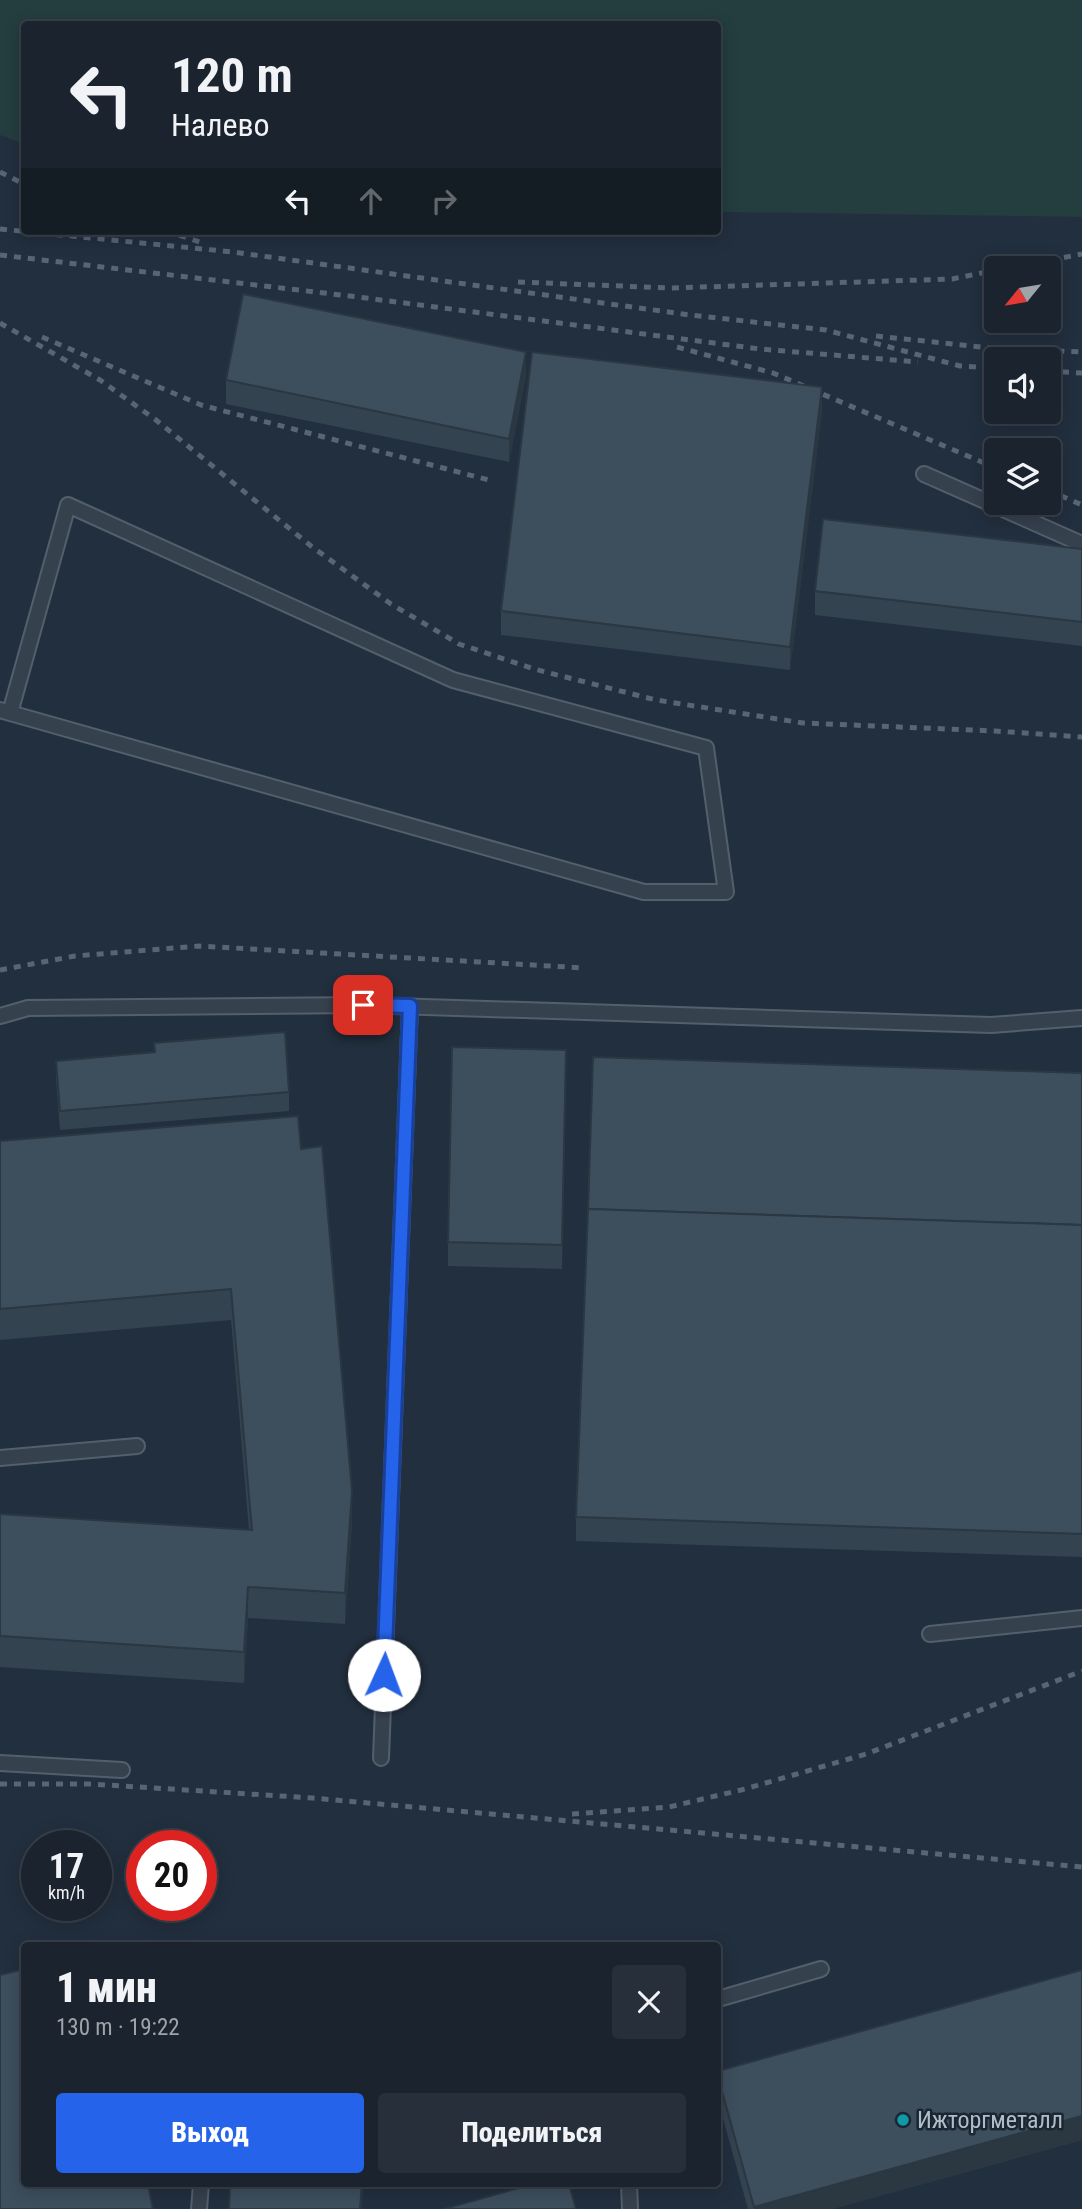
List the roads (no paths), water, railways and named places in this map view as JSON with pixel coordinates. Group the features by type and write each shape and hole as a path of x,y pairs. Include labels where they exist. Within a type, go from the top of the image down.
{"lane":[{"path":"924,474 1082,544"},
{"path":"68,505 453,680 706,748 726,891 644,892 5,712 68,505"},
{"path":"381,1758 410,1006"},
{"path":"0,1016 28,1008 410,1006 991,1025 1082,1018"},
{"path":"0,1458 137,1446"},
{"path":"930,1634 1082,1618"},
{"path":"0,1763 122,1770"},
{"path":"721,1998 821,1969"},
{"path":"199,2209 201,2187"},
{"path":"629,2187 630,2209"}],"railway":[{"path":"0,172 21,182"},
{"path":"0,229 21,231"},
{"path":"61,235 233,252 690,315 826,330 960,366 984,367"},
{"path":"178,235 203,243"},
{"path":"1061,258 1082,254"},
{"path":"0,255 358,297 760,349 918,362"},
{"path":"518,282 671,288 952,279 984,272"},
{"path":"0,323 100,380 156,420 311,546 391,604 459,644 534,669 656,700 803,723 1082,737"},
{"path":"876,336 991,348 1082,352"},
{"path":"42,337 201,405 489,480"},
{"path":"677,347 773,373 984,463"},
{"path":"1061,372 1082,373"},
{"path":"1061,496 1082,505"},
{"path":"0,970 75,956 199,946 585,968"},
{"path":"572,1814 669,1807 745,1789 866,1754 1082,1671"},
{"path":"0,1784 91,1784 313,1798 1082,1867"}],"place":[{"name":"Ижторгметалл","path":"903,2120"}]}
